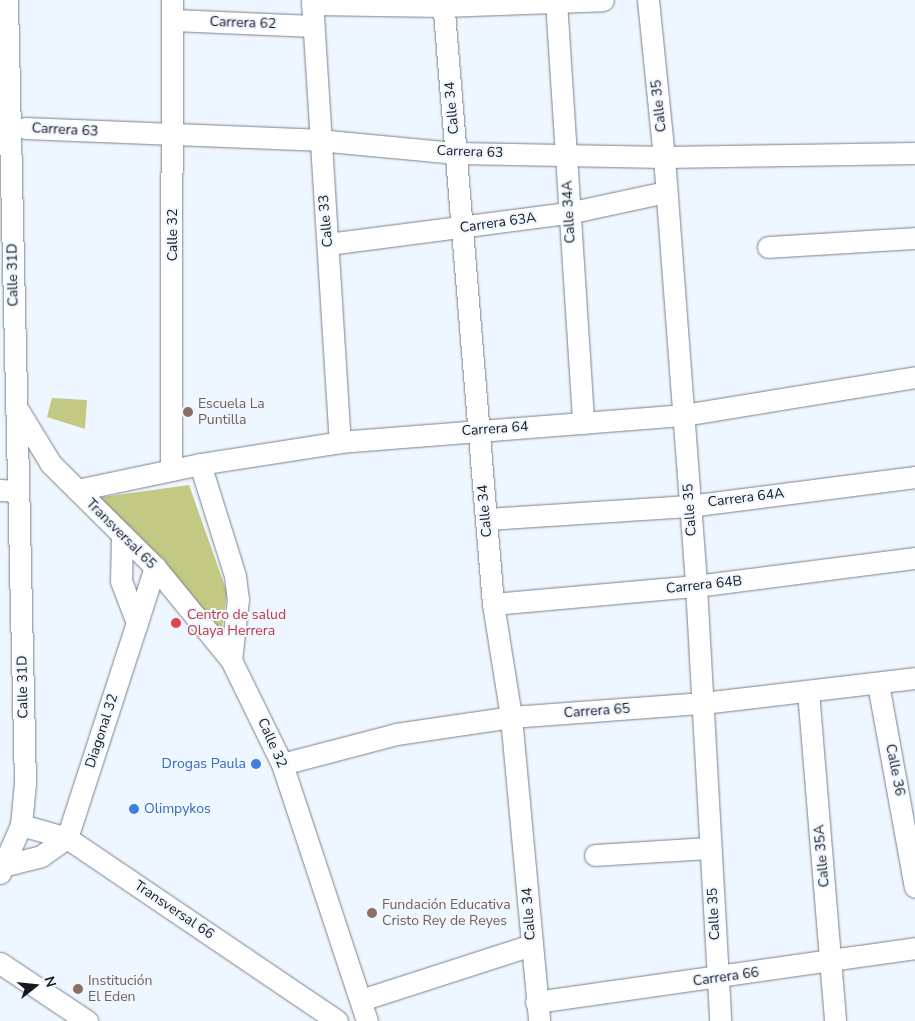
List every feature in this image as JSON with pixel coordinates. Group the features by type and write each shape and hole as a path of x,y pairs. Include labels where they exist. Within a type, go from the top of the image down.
{"street":[{"name":"Calle 31D","path":"6,864 21,825 25,784 9,490 8,441 16,405 8,382 12,129 7,0"},
{"path":"312,2 443,3 603,0"},
{"name":"Calle 35","path":"648,0 664,157 684,415 696,586 720,1021"},
{"name":"Calle 34A","path":"556,1 583,423"},
{"name":"Calle 33","path":"312,2 318,140 328,244 340,442"},
{"name":"Calle 34","path":"443,3 456,153 460,229 493,604 511,717 538,1012"},
{"name":"Carrera 62","path":"173,10 313,26"},
{"name":"Calle 32","path":"171,470 173,10"},
{"name":"Carrera 63","path":"12,129 318,140 456,153 664,157 915,153"},
{"name":"Carrera 63A","path":"328,244 460,229 568,212 666,192"},
{"path":"768,248 915,238"},
{"name":"Carrera 64","path":"77,490 200,464 340,442 477,429 684,415 915,377"},
{"name":"Transversal 65","path":"16,405 43,453 77,490 155,567 231,660"},
{"path":"200,464 235,576 238,599 231,660"},
{"name":"Carrera 64A","path":"487,519 689,506 915,477"},
{"path":"122,535 121,581 138,623"},
{"name":"Carrera 64B","path":"493,604 696,586 915,558"},
{"name":"Diagonal 32","path":"67,838 155,567"},
{"name":"Calle 32","path":"231,660 282,764 367,1021"},
{"name":"Carrera 65","path":"282,764 396,734 511,717 703,704 915,678"},
{"name":"Calle 36","path":"878,684 915,887"},
{"name":"Calle 35A","path":"808,691 836,1021"},
{"name":"Transversal 66","path":"21,825 67,838 337,1021"},
{"path":"6,864 41,856 67,838"},
{"path":"595,855 710,848"},
{"path":"361,1000 531,946"},
{"name":"Carrera 66","path":"538,1012 718,978 915,948"},
{"path":"0,963 87,1021"}],"green space":[{"path":"52,398 87,400 85,429 47,417"},
{"path":"189,485 227,592 222,630 95,498"}],"place":[{"name":"Escuela La Puntilla","path":"188,412"},
{"name":"Centro de salud Olaya Herrera","path":"176,623"},
{"name":"Drogas Paula","path":"256,764"},
{"name":"Olimpykos","path":"134,809"},
{"name":"Fundación Educativa Cristo Rey de Reyes","path":"372,913"},
{"name":"Institución El Eden","path":"78,989"}]}
